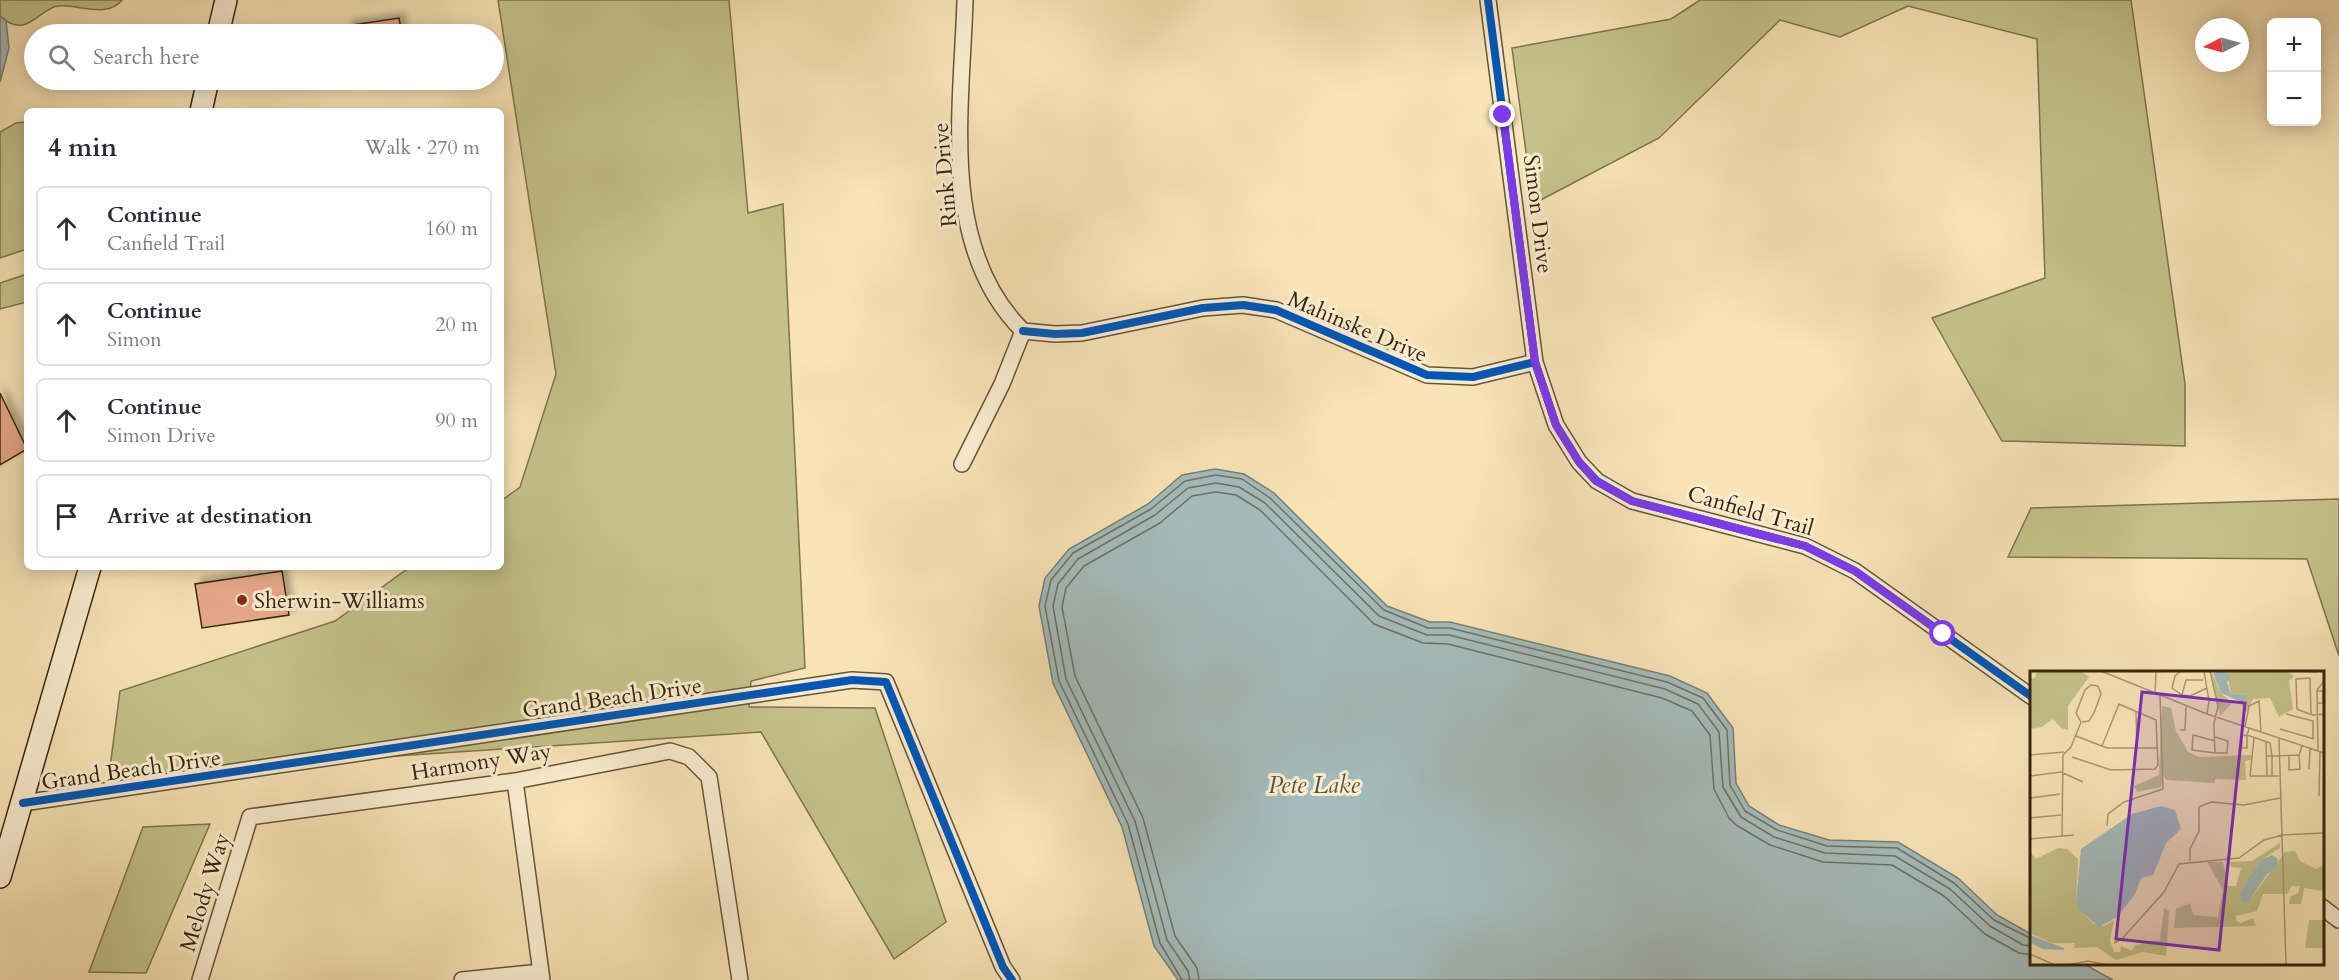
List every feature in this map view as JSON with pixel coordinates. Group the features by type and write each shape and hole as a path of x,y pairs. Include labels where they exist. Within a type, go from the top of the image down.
{"main road":[{"path":"220,24 226,0"},
{"path":"202,108 206,90"},
{"path":"0,877 4,853 23,803 89,570"}],"street":[{"name":"Rink Drive","path":"964,0 960,117 961,171 967,224 983,274 1003,311 1023,331"},
{"name":"Simon Drive","path":"1488,0 1535,362 1556,425"},
{"name":"Mahinske Drive","path":"1023,331 1055,334 1082,333 1203,308 1243,305 1276,310 1427,375 1473,377 1535,362"},
{"path":"962,464 1002,384 1023,331"},
{"name":"Canfield Trail","path":"1556,425 1579,462 1596,481 1632,501 1805,546 1855,571 2030,696"},
{"name":"Grand Beach Drive","path":"23,803 829,683 852,680 886,682 1003,968 1012,980"},
{"name":"Harmony Way","path":"250,817 515,781 670,751 689,757 709,777 740,980"},
{"path":"462,980 541,976 515,781"},
{"name":"Melody Way","path":"200,980 250,817"},
{"path":"2324,909 2339,920"}],"shaded area":[{"path":"0,0 122,0 116,6 100,10 58,6 32,21 18,25 9,23 0,16"},
{"path":"498,0 729,0 748,213 783,204 805,668 751,681 749,707 875,708 946,922 894,959 761,732 109,775 120,691 335,621 406,570 504,570 504,499 520,487 556,374 504,39 504,24 502,24"},
{"path":"1700,0 2131,0 2185,384 2185,446 2002,441 1932,318 2045,278 2037,39 1908,6 1840,37 1780,20 1659,138 1533,204 1512,48 1671,19"},
{"path":"24,122 24,250 0,258 0,132 16,123"},
{"path":"24,275 24,303 0,309 0,283"},
{"path":"2339,499 2339,656 2307,559 2008,557 2031,508"},
{"path":"210,824 146,973 89,972 143,827"}],"water":[{"path":"0,16 6,21 9,48 0,82"},
{"name":"Pete Lake","path":"1215,469 1244,474 1274,493 1387,606 1430,622 1450,622 1670,676 1707,693 1733,728 1736,783 1749,806 1779,825 1829,840 1898,842 1958,878 1997,915 2030,933 2030,965 2086,965 2113,980 1178,980 1154,946 1122,827 1053,683 1039,606 1045,578 1069,549 1148,504 1182,475"}],"building":[{"path":"399,18 400,24 359,24"},
{"path":"0,393 24,443 24,451 0,465"},
{"name":"Sherwin-Williams","path":"282,571 289,615 202,628 195,584"}],"cycle path":[{"path":"1488,0 1535,362 1556,425 1579,462 1597,481 1632,501 1805,546 1855,571 2030,696"},
{"path":"1023,331 1055,334 1082,333 1203,308 1243,305 1276,310 1427,375 1473,377 1535,362"},
{"path":"23,803 852,680 886,682 1003,967 1012,980"}],"place":[{"name":"Sherwin-Williams","path":"242,600"}],"route":[{"path":"1503,115 1535,362 1545,386 1556,425 1579,462 1596,481 1632,501 1805,546 1855,571 1943,634"}]}
